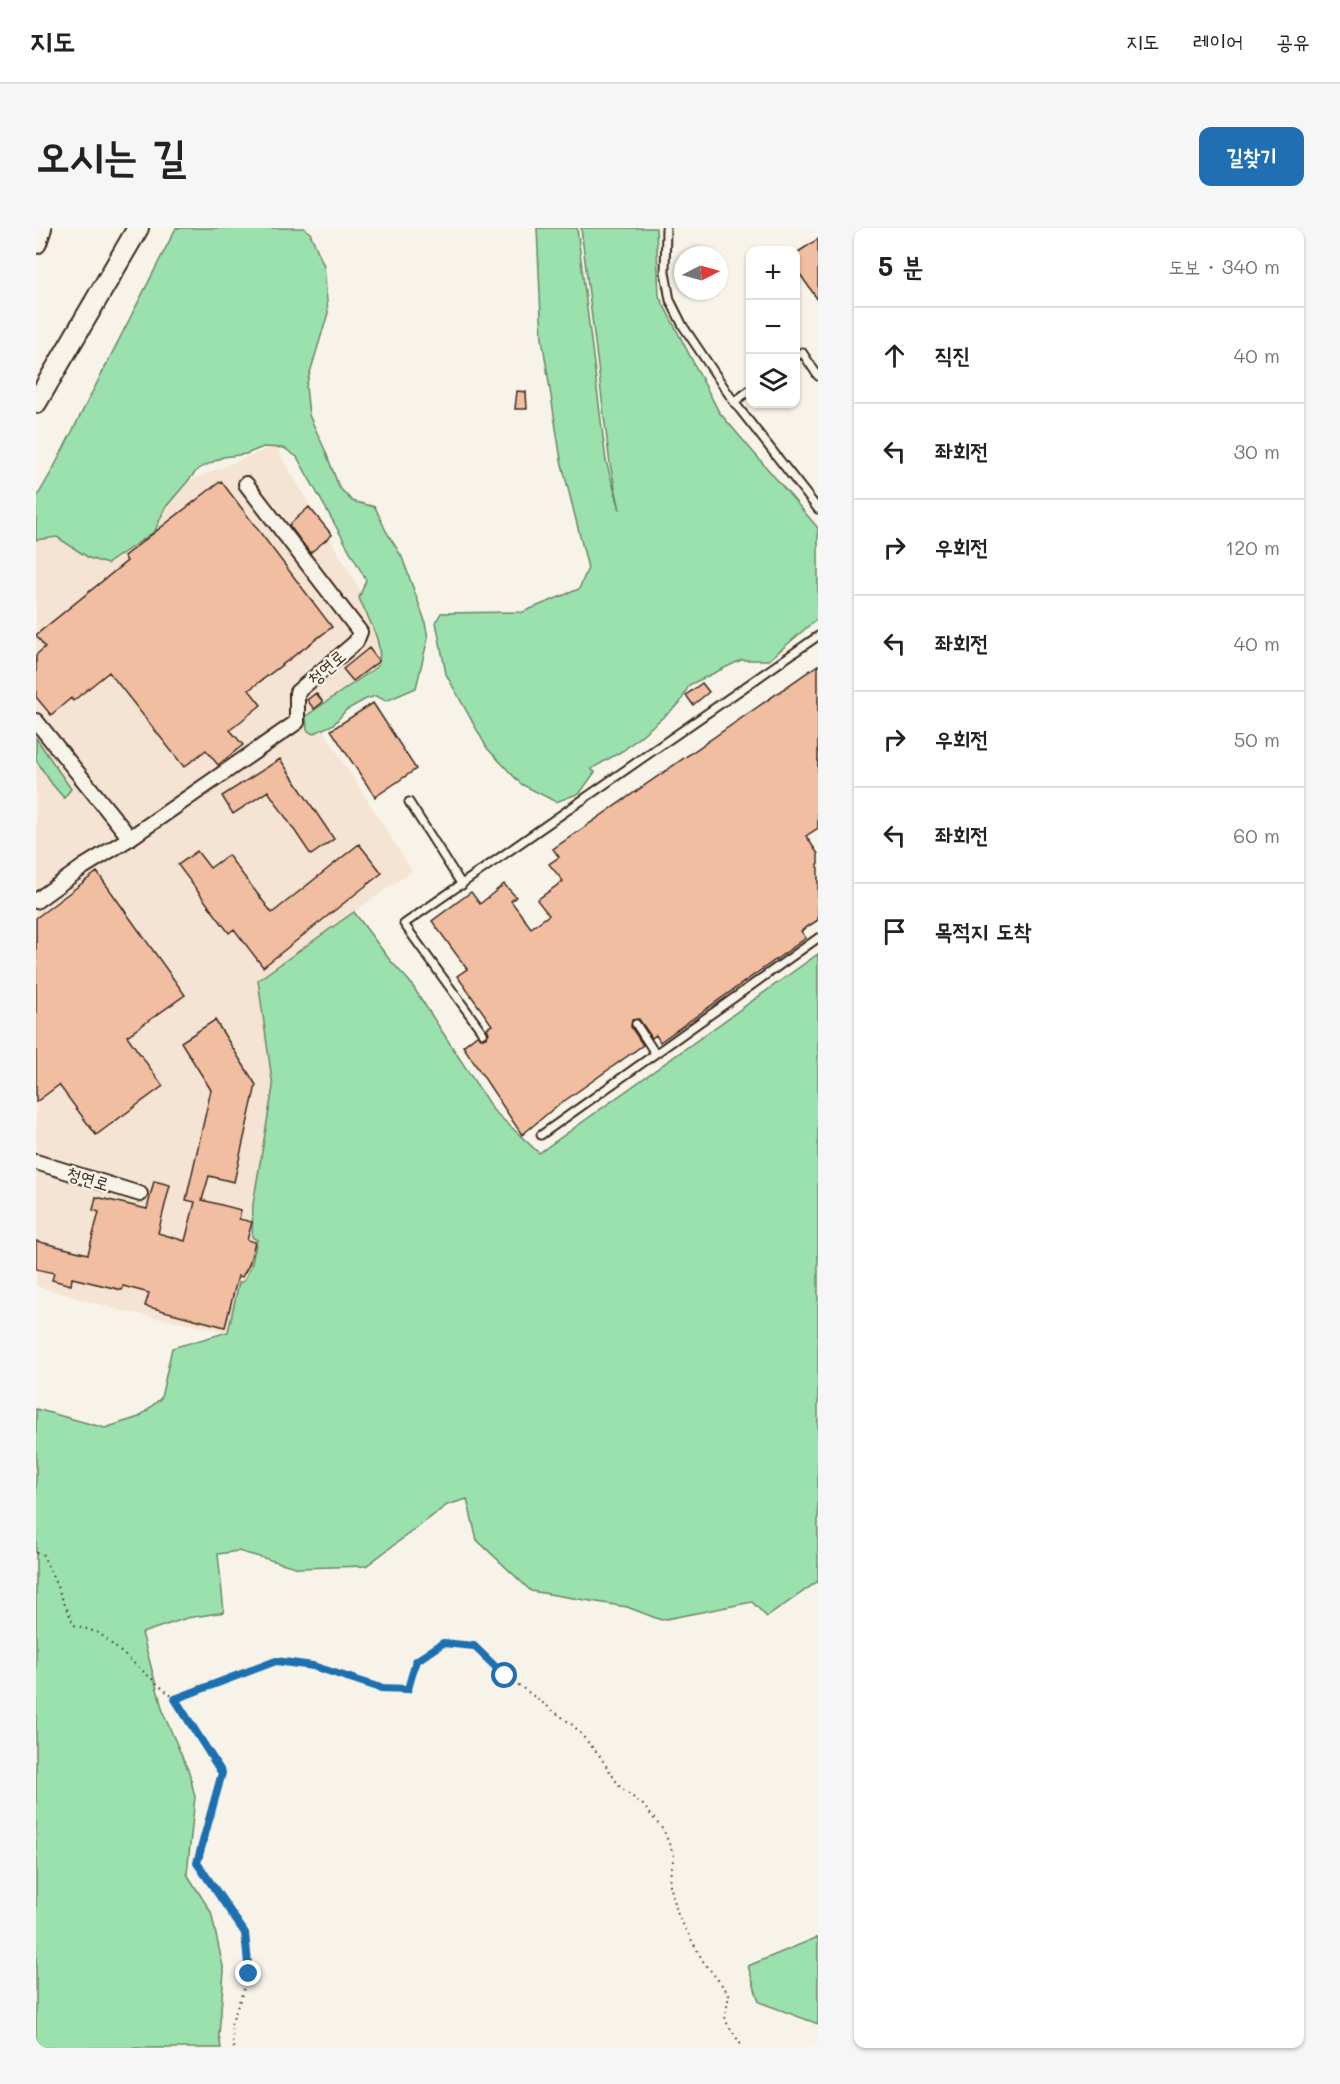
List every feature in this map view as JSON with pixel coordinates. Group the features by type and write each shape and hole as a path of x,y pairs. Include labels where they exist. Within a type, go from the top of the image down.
{"main road":[{"path":"36,243 40,228"},
{"path":"36,403 138,228"}],"street":[{"name":"청연로","path":"36,902 83,867 130,838 297,722 297,692 356,642 360,632 246,484"},
{"path":"36,721 130,838"},
{"name":"청연로","path":"36,1162 140,1194"}],"lane":[{"path":"666,228 665,273 669,300 683,326 734,402 818,509"},
{"path":"799,354 802,352 818,376"},
{"path":"734,402 746,393"},
{"path":"483,1033 404,924 818,636"},
{"path":"409,802 462,885"},
{"path":"541,1135 818,938"},
{"path":"636,1024 655,1053"}],"path":[{"path":"36,1553 43,1555 74,1625 99,1633 175,1699 222,1773 197,1863 245,1933 249,1974 231,2025 234,2048"},
{"path":"175,1699 276,1661 313,1666 381,1688 408,1689 416,1661 443,1643 474,1646 505,1676 574,1726 599,1755 620,1787 644,1805 664,1832 674,1856 669,1881 678,1915 703,1961 729,1994 725,2020 743,2048"}],"shaded area":[{"path":"275,446 401,659 315,717 412,871 258,980 273,1087 253,1204 257,1240 251,1267 243,1282 239,1282 228,1332 118,1310 36,1286 36,528 132,504"}],"green space":[{"path":"176,228 304,228 310,233 324,266 328,313 306,386 309,415 339,487 352,501 375,507 402,557 424,618 428,638 416,688 386,701 376,696 366,699 346,710 334,724 313,734 307,730 306,716 378,666 380,658 374,632 359,598 366,580 297,457 284,448 263,447 246,454 223,457 198,469 165,508 155,531 107,564 89,558 57,537 36,540 36,499"},
{"path":"537,228 577,228 606,461 620,510 610,464 581,228 656,228 659,296 719,412 818,528 818,618 769,660 741,660 689,685 680,703 624,750 591,769 595,772 580,793 556,802 521,784 487,748 446,674 436,622 441,613 523,612 579,589 588,568 561,460 542,338"},
{"path":"36,738 71,789 64,798 36,760"},
{"path":"354,912 389,959 410,982 493,1110 539,1153 818,954 818,1581 767,1617 752,1602 661,1620 627,1607 531,1591 477,1540 467,1499 447,1505 366,1566 299,1568 238,1551 218,1554 224,1612 187,1618 142,1633 164,1715 189,1772 195,1797 187,1874 211,1912 224,1971 219,2035 221,2048 36,2048 36,1409 105,1428 139,1417 161,1398 172,1348 228,1332 239,1282 243,1282 251,1267 257,1240 252,1237 253,1204 273,1087 258,980"},
{"path":"818,1937 818,2024 759,2002 748,1966"}],"building":[{"path":"818,239 818,300 800,274 800,251"},
{"path":"517,391 526,392 527,409 515,409"},
{"path":"221,481 332,627 249,690 261,705 230,730 243,745 218,765 206,750 184,767 109,672 73,701 71,698 51,715 36,697 36,655 45,647 36,635 127,561 124,556"},
{"path":"309,507 332,535 310,553 289,525"},
{"path":"369,648 379,661 353,681 343,669"},
{"path":"818,665 818,828 806,836 818,854 818,920 801,931 806,938 660,1042 656,1035 652,1038 639,1019 632,1020 631,1027 643,1045 553,1109 522,1135 463,1046 477,1035 486,1038 489,1033 487,1028 492,1025 457,976 467,969 432,921 471,892 480,904 504,884 516,897 511,901 531,928 549,915 537,900 563,881 549,864 559,857 553,849"},
{"path":"702,683 709,692 693,705 686,695"},
{"path":"316,693 323,702 314,709 307,700"},
{"path":"373,703 416,769 375,797 331,730"},
{"path":"280,759 334,839 311,855 268,791 233,814 222,796"},
{"path":"359,844 382,873 263,967 234,929 229,933 178,865 197,851 210,868 228,855 272,913"},
{"path":"97,872 185,995 127,1036 163,1086 96,1135 59,1085 36,1102 36,918"},
{"path":"215,1020 256,1085 234,1182 209,1176 202,1200 241,1210 239,1219 252,1222 247,1240 255,1242 249,1265 242,1277 238,1276 225,1327 145,1306 149,1293 123,1286 122,1290 72,1278 71,1285 52,1280 54,1273 36,1269 36,1241 88,1254 99,1212 93,1210 96,1197 147,1209 154,1181 170,1185 158,1233 185,1241 195,1202 186,1200 211,1090 181,1042"}],"route":[{"path":"249,1974 245,1933 197,1863 222,1773 175,1699 276,1661 313,1666 381,1688 408,1689 416,1661 443,1643 474,1646 505,1676"}]}
